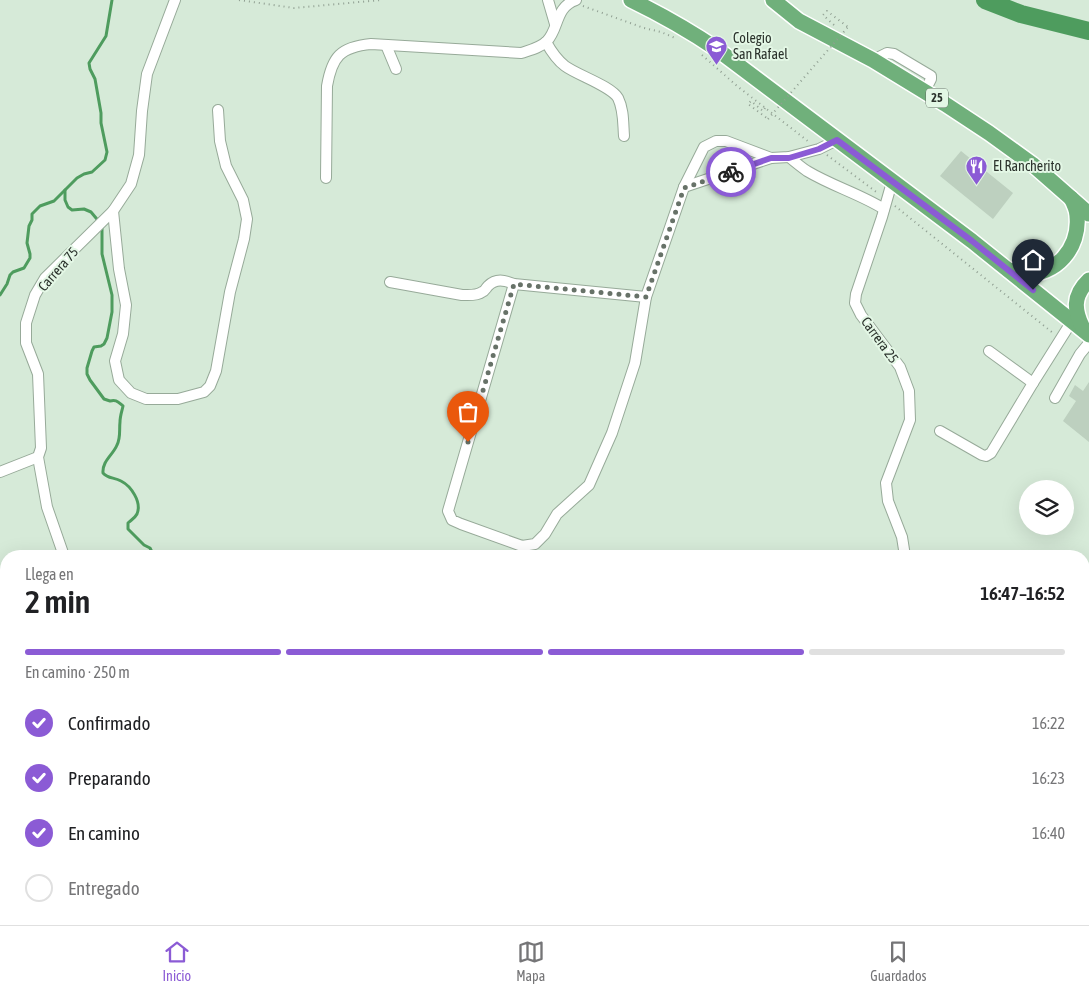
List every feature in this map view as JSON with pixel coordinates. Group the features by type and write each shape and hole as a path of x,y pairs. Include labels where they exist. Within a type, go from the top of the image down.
{"highway":[{"path":"631,0 658,12 718,50 1007,269 1072,321 1087,336"},
{"name":"25","path":"773,0 799,21 873,60 989,133 1032,164 1089,214"},
{"path":"1007,269 1025,274 1043,271 1059,263 1070,250 1077,233 1077,215 1071,198"},
{"path":"1087,336 1077,316 1076,303 1083,286 1089,280"}],"street":[{"name":"Carrera 75","path":"62,550 47,507 38,457 41,448 38,374 26,343 26,323 35,295 45,278 113,211 131,184 139,156 147,74 175,0"},
{"path":"548,0 555,24"},
{"path":"326,178 327,86 330,71 335,60 344,51 358,45 371,44 521,53 537,48 546,42 552,36 555,24 563,9 574,1"},
{"path":"546,42 553,54 565,66 606,88 617,97 622,113 624,136"},
{"path":"386,45 396,69"},
{"path":"113,211 119,268 126,305 123,334 115,361 119,380 131,393 146,399 178,399 204,392 210,386 216,372 230,292 244,239 247,219 243,200 226,166 220,141 218,110"},
{"path":"684,188 771,158 789,158 819,149 837,140"},
{"path":"514,284 448,512 452,520 522,546 535,544 545,534 557,514 589,485 612,433 635,363 646,297 684,188 704,147 716,141 726,141 771,158"},
{"path":"789,158 814,175 872,202 886,204"},
{"name":"Carrera 25","path":"892,182 856,294 855,303 861,315 900,367 909,391 910,420 886,483 888,501 902,537 903,550"},
{"path":"390,282 462,295 482,292 497,280 505,280 514,284 646,297"},
{"path":"940,431 982,455 986,456 991,453 1032,383 1072,321"},
{"path":"1055,398 1080,354 1087,336"},
{"path":"989,350 1032,383"},
{"path":"0,472 38,457"}],"path":[{"path":"239,0 294,8 381,0"},
{"path":"574,1 677,39"},
{"path":"765,108 763,111 751,101 748,104 768,119 848,28 827,11 823,16 839,29"},
{"path":"701,54 737,86 819,149 886,204 1061,339"}],"building":[{"name":"El Rancherito","path":"961,151 1013,193 993,219 940,176"},
{"path":"1089,382 1089,442 1063,421 1076,401 1069,396 1075,385 1083,391"}],"waterway":[{"path":"0,295 10,275 24,268 30,258 27,243 32,214 40,206 54,201 77,178 92,172 105,160 107,152 101,123 101,113 95,79 89,63 106,36 112,0"},
{"path":"985,0 1021,14 1089,31"},
{"path":"65,190 65,200 68,207 72,210 84,209 91,212 101,224 102,254 112,295 112,312 107,338 104,344 94,347 87,368 90,380 104,399 118,402 123,406 118,442 104,465 103,473 125,483 132,490 137,500 138,509 136,515 128,523 128,529 151,550"}],"way so far":[{"path":"468,442 514,284 646,297 684,188 731,172"}],"place":[{"name":"Colegio San Rafael","path":"717,65"},
{"name":"El Rancherito","path":"977,185"}],"route":[{"path":"731,172 771,158 789,158 819,149 837,140 972,241 1033,290"}]}
